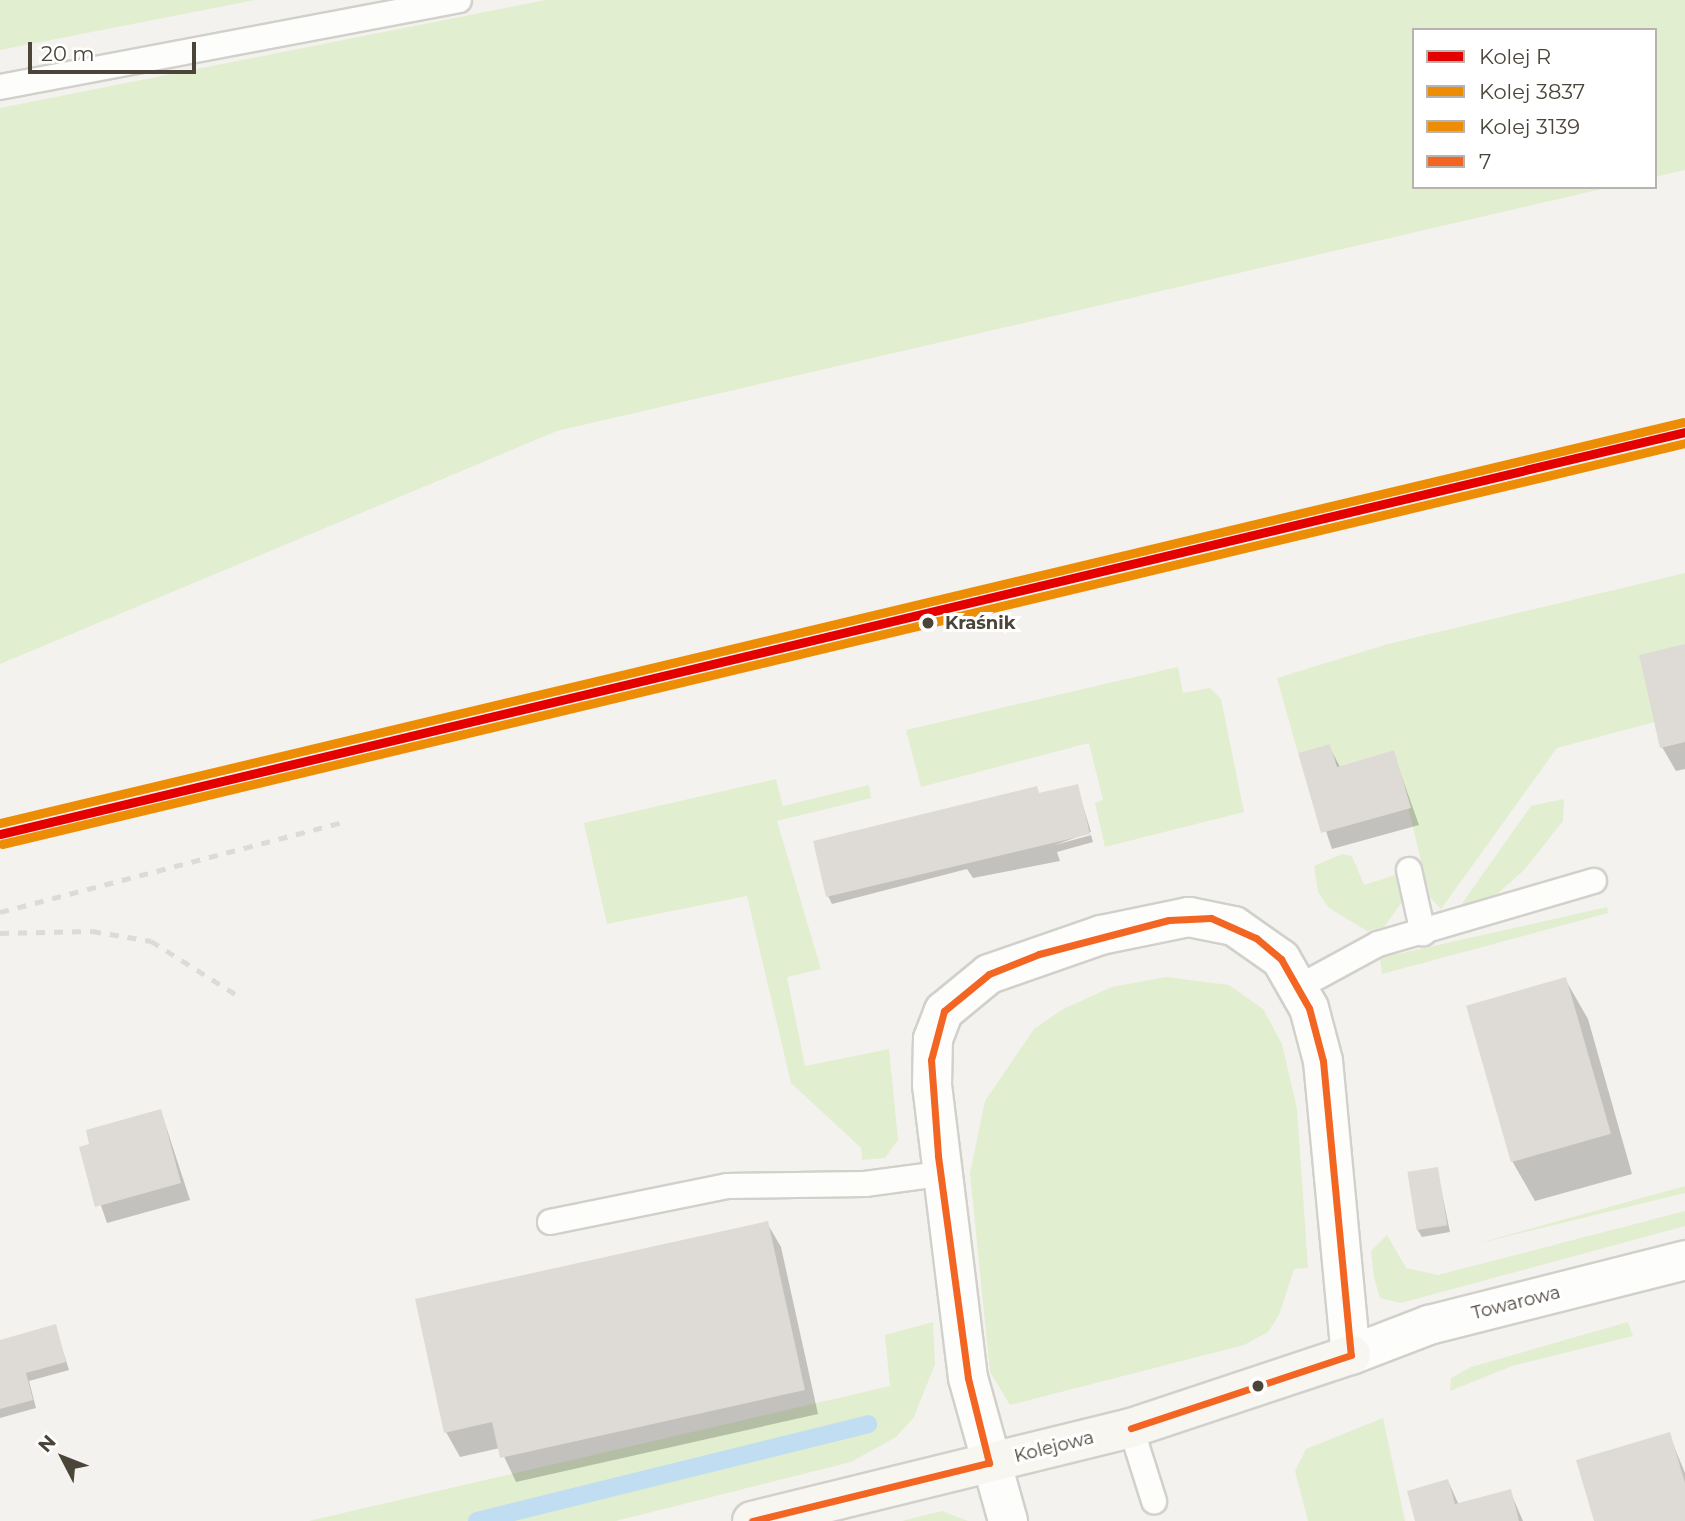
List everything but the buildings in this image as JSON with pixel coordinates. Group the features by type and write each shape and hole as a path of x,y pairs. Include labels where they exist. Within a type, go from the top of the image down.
{"street":[{"path":"1008,1521 989,1463 968,1378 940,1174 933,1039 961,991 989,974 1101,935 1189,917 1211,918 1256,938 1281,959 1299,987 1323,1061 1351,1355"},
{"name":"Towarowa","path":"1351,1355 1429,1325 1685,1260"},
{"name":"Kolejowa","path":"752,1521 1131,1428 1351,1355"}],"lane":[{"path":"0,87 459,0"},
{"path":"1409,870 1423,933"},
{"path":"1299,987 1378,944 1594,881"},
{"path":"550,1222 727,1186 865,1184 940,1174"},
{"path":"1131,1428 1154,1501"}],"green space":[{"path":"0,0 255,0 0,50"},
{"path":"546,0 1685,0 1685,170 1657,177 1657,28 1412,28 1412,189 1601,189 557,431 0,664 0,108"},
{"path":"1685,573 1685,644 1655,722 1557,748 1441,909 1430,897 1394,750 1337,767 1330,744 1298,753 1277,678 1388,644"},
{"path":"1178,667 1183,693 1210,688 1221,699 1244,812 1105,847 1095,803 1103,800 1089,743 921,787 906,730"},
{"path":"776,779 783,806 869,785 871,798 777,821 821,969 787,977 805,1066 889,1049 898,1140 885,1158 862,1160 861,1148 791,1083 747,896 607,924 584,823"},
{"path":"1564,799 1563,821 1525,869 1495,896 1456,912 1531,806"},
{"path":"1342,854 1352,856 1364,885 1395,875 1402,902 1384,927 1367,931 1329,908 1318,892 1314,866"},
{"path":"1607,907 1608,913 1382,974 1380,958"},
{"path":"1166,977 1229,985 1263,1009 1282,1044 1297,1109 1308,1268 1294,1269 1279,1315 1268,1332 1244,1345 1010,1405 990,1372 970,1173 985,1101 1034,1029 1063,1009 1112,987"},
{"path":"1685,1186 1685,1193 1472,1245"},
{"path":"1685,1211 1685,1226 1401,1303 1380,1298 1374,1278 1371,1251 1387,1235 1406,1268 1438,1275"},
{"path":"933,1322 935,1364 914,1417 896,1437 851,1462 616,1521 309,1521 890,1386 885,1335"},
{"path":"1628,1322 1633,1336 1512,1366 1450,1391 1451,1378 1471,1367"},
{"path":"1383,1418 1405,1521 1308,1521 1295,1471 1306,1449"},
{"path":"942,1511 968,1521 902,1521"}],"waterway":[{"path":"477,1521 868,1424"}],"railway":[{"path":"0,912 342,822"},
{"path":"0,933 92,931 151,941 240,997"}],"rail line":[{"name":"3139","path":"0,823 1683,422"},
{"name":"R","path":"0,834 1685,432"},
{"name":"3837","path":"2,844 1685,443"}],"transit line":[{"name":"7","path":"752,1521 989,1463 968,1378 938,1155 931,1060 944,1011 989,974 1039,954 1169,920 1211,918 1256,938 1281,959 1309,1008 1323,1061 1351,1355 1131,1428"}],"place":[{"name":"Kraśnik","path":"928,623"}]}
